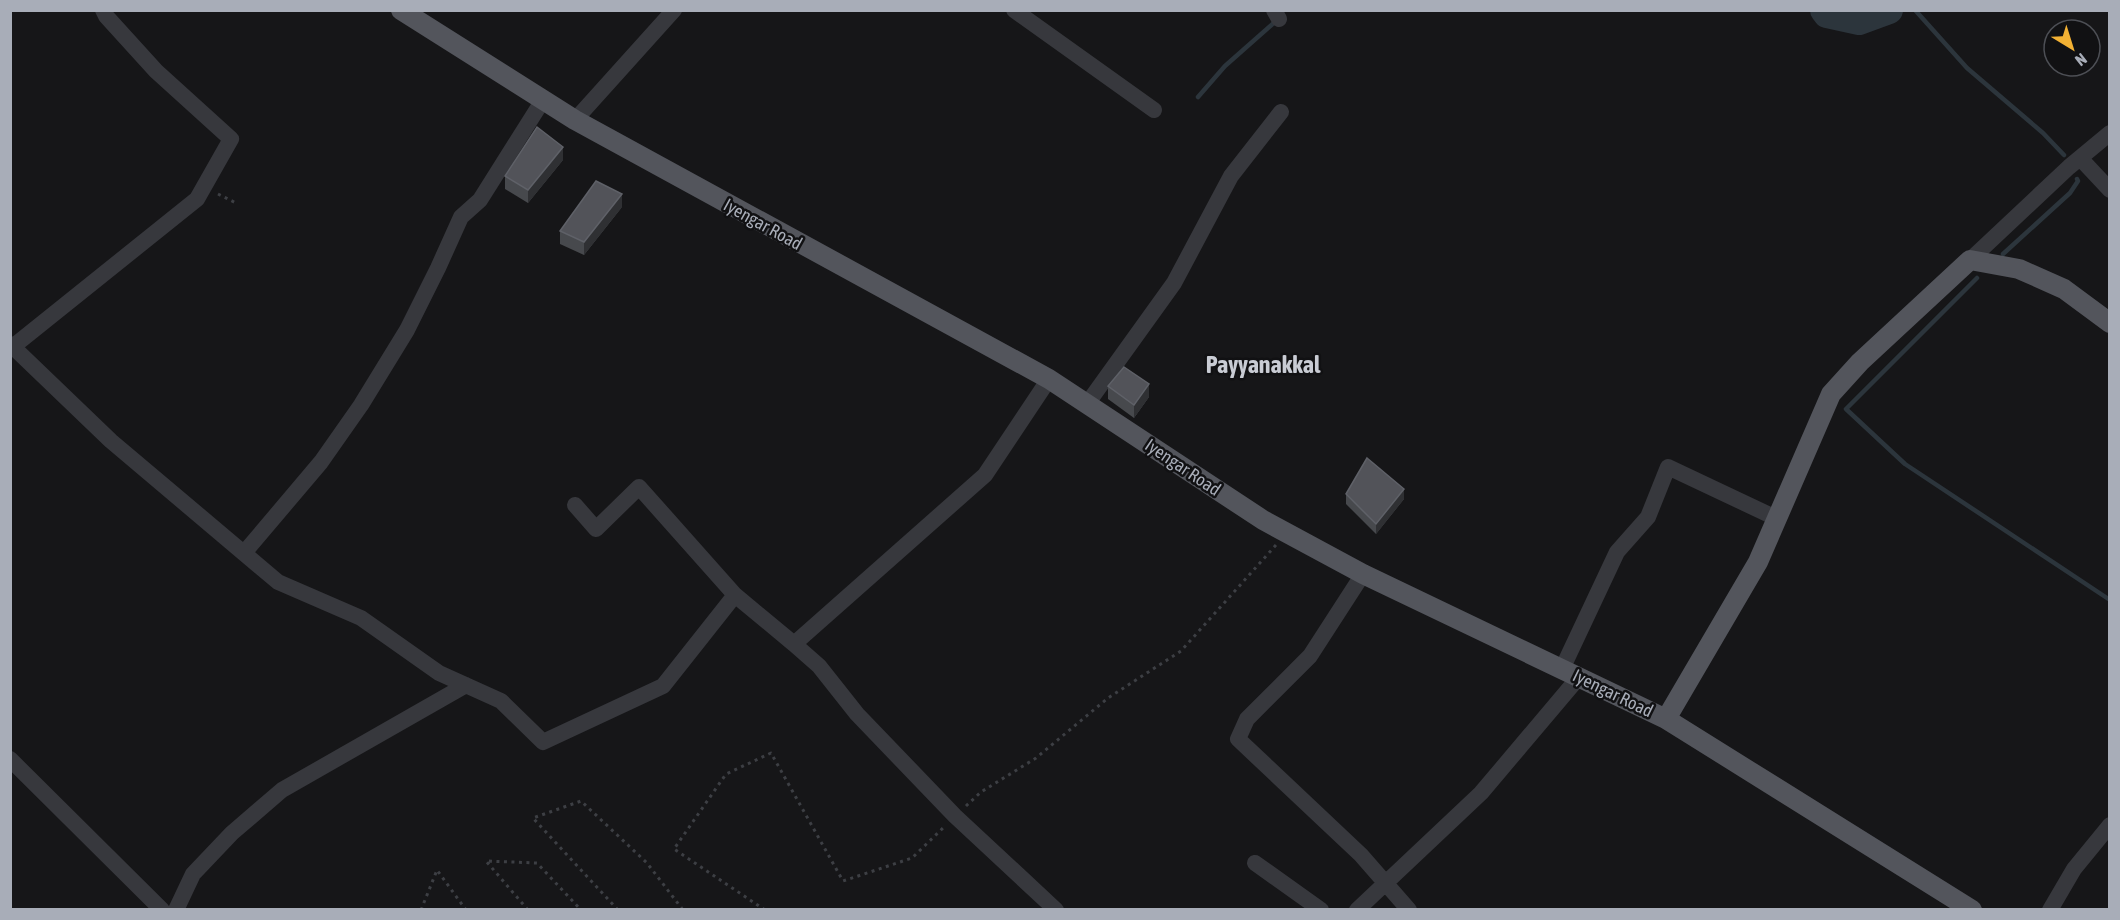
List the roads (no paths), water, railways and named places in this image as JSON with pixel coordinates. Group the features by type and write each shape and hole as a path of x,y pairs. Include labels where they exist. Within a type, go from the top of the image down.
{"main road":[{"name":"Iyengar Road","path":"401,10 575,120 1049,379 1263,520 1363,574 1666,719 1972,909"},
{"path":"1666,719 1758,562 1831,394 1860,362 1970,260 2019,269 2064,289 2109,323"}],"street":[{"path":"103,10 156,71 231,139 197,199 11,346 111,441 278,582 361,618 439,673 501,701 543,742 663,686 735,595"},
{"path":"575,120 674,10"},
{"path":"1014,10 1154,110"},
{"path":"244,553 321,462 361,405 407,330 461,217 480,200 543,100"},
{"path":"1088,404 1174,284 1231,176 1281,112"},
{"path":"1970,260 2109,133"},
{"path":"2080,158 2109,190"},
{"path":"794,644 985,475 1049,379"},
{"path":"1357,909 1481,793 1571,673 1617,552 1648,517 1668,467 1776,518"},
{"path":"575,505 596,529 639,487 735,595 819,666 857,714 955,816 1056,909"},
{"path":"1363,574 1310,656 1247,718 1238,740 1361,855 1409,909"},
{"path":"176,909 194,874 232,832 282,790 466,685"},
{"path":"10,759 162,909"},
{"path":"2050,909 2074,869 2109,825"},
{"path":"1255,863 1321,909"}],"waterway":[{"path":"1824,10 1827,14 1859,21 1889,10"},
{"path":"1915,10 1967,68 2043,133 2064,155"},
{"path":"1198,97 1225,66 1276,21"},
{"path":"2003,254 2070,193 2077,179"},
{"path":"1977,278 1846,409 1905,464 2110,600"}],"district":[{"name":"Payyanakkal","path":"1263,364"}]}
